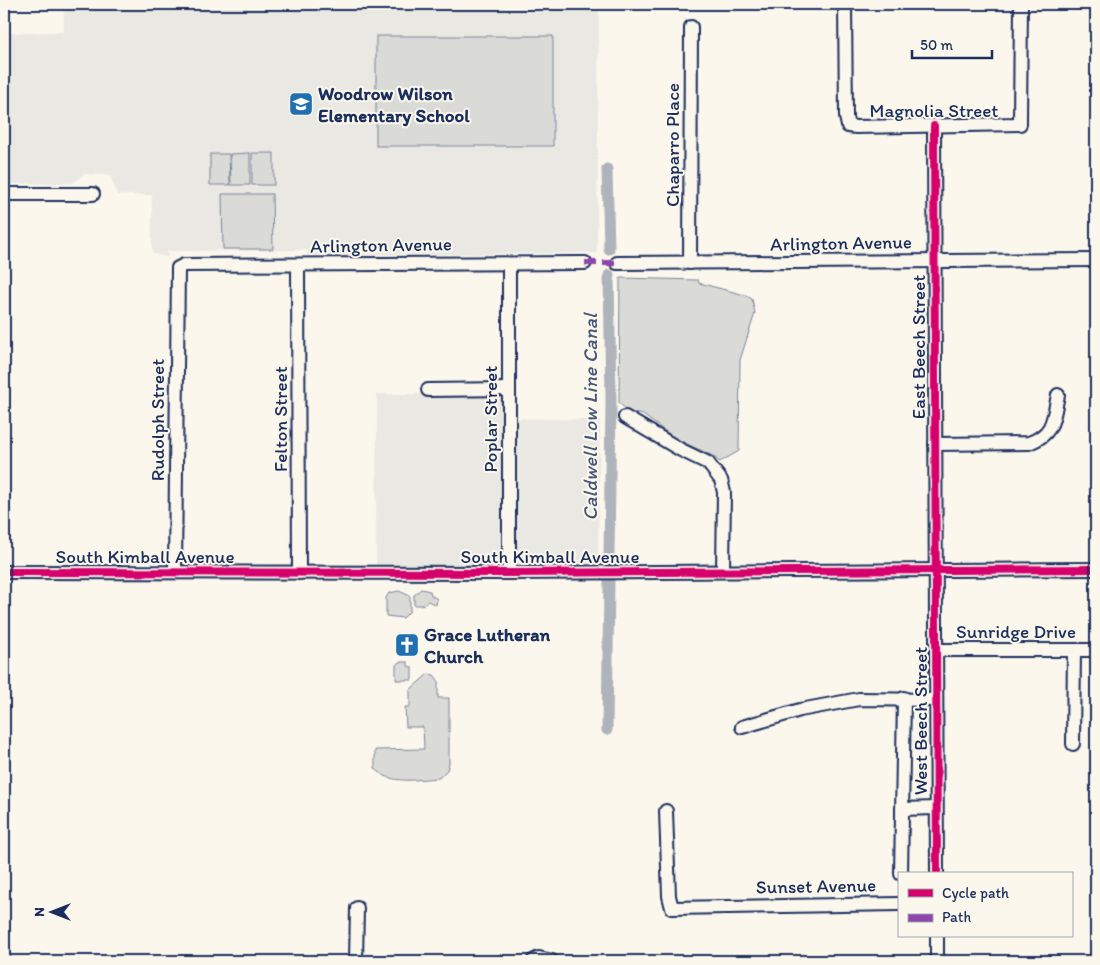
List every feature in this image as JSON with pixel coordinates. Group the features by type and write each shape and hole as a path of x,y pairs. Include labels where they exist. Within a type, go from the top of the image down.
{"street":[{"name":"Magnolia Street","path":"845,4 846,117 848,126 1020,124 1021,4"},
{"name":"Chaparro Place","path":"690,263 691,27"},
{"name":"East Beech Street","path":"934,126 935,568"},
{"path":"4,194 93,194"},
{"name":"Arlington Avenue","path":"617,263 1096,260"},
{"name":"Arlington Avenue","path":"178,268 184,265 585,263"},
{"name":"Poplar Street","path":"509,264 509,573"},
{"name":"Felton Street","path":"298,265 300,573"},
{"name":"Rudolph Street","path":"175,572 178,268"},
{"path":"428,390 509,389"},
{"path":"935,444 1029,443 1043,438 1051,425 1058,395"},
{"path":"625,417 681,450 708,463 722,480 724,492 723,571"},
{"name":"West Beech Street","path":"935,568 936,872"},
{"name":"South Kimball Avenue","path":"4,572 509,573 1096,568"},
{"name":"Sunridge Drive","path":"936,650 1096,650"},
{"path":"1073,744 1074,650"},
{"path":"901,872 904,698"},
{"path":"742,728 800,710 859,699 904,698 936,700"},
{"path":"902,809 936,808"},
{"name":"Sunset Avenue","path":"666,811 668,896 672,908 898,904"},
{"path":"356,961 357,908"},
{"path":"937,938 937,961"},
{"path":"533,961 539,958 552,961"}],"shaded area":[{"name":"Woodrow Wilson Elementary School","path":"64,4 599,4 597,253 307,255 307,250 167,251 168,258 152,253 152,195 117,195 110,175 84,174 73,183 4,184 4,33 64,32"},
{"path":"376,36 553,36 553,146 376,146"},
{"path":"250,153 250,185 231,185 230,154"},
{"path":"252,153 274,153 274,185 252,185"},
{"path":"210,154 229,154 230,185 210,185"},
{"path":"222,194 272,194 273,249 223,249"},
{"path":"620,278 698,280 699,283 745,295 752,299 755,313 740,360 739,451 720,462 713,456 676,439 643,415 629,412 619,403"},
{"path":"377,394 501,394 501,418 600,420 598,564 376,567"},
{"path":"421,589 430,591 431,595 437,599 436,605 428,601 422,605 414,605 414,595"},
{"path":"399,591 410,596 410,611 403,618 386,616 386,598 389,593"},
{"path":"399,662 408,662 408,666 412,667 412,680 396,680 396,665"},
{"path":"428,674 434,675 438,680 438,698 449,698 449,763 447,770 439,778 413,780 396,779 381,774 375,768 375,750 424,749 423,727 406,727 405,707 410,707 410,690"}],"waterway":[{"name":"Caldwell Low Line Canal","path":"607,169 609,249"},
{"name":"Caldwell Low Line Canal","path":"609,275 611,400 609,558"},
{"name":"Caldwell Low Line Canal","path":"607,730 609,581"}],"marked path":[{"path":"585,263 617,263"}],"cycle path":[{"path":"934,126 937,872"},
{"path":"4,572 509,573 1096,569"}],"place":[{"name":"Woodrow Wilson Elementary School","path":"301,104"},
{"name":"Grace Lutheran Church","path":"407,645"}]}
